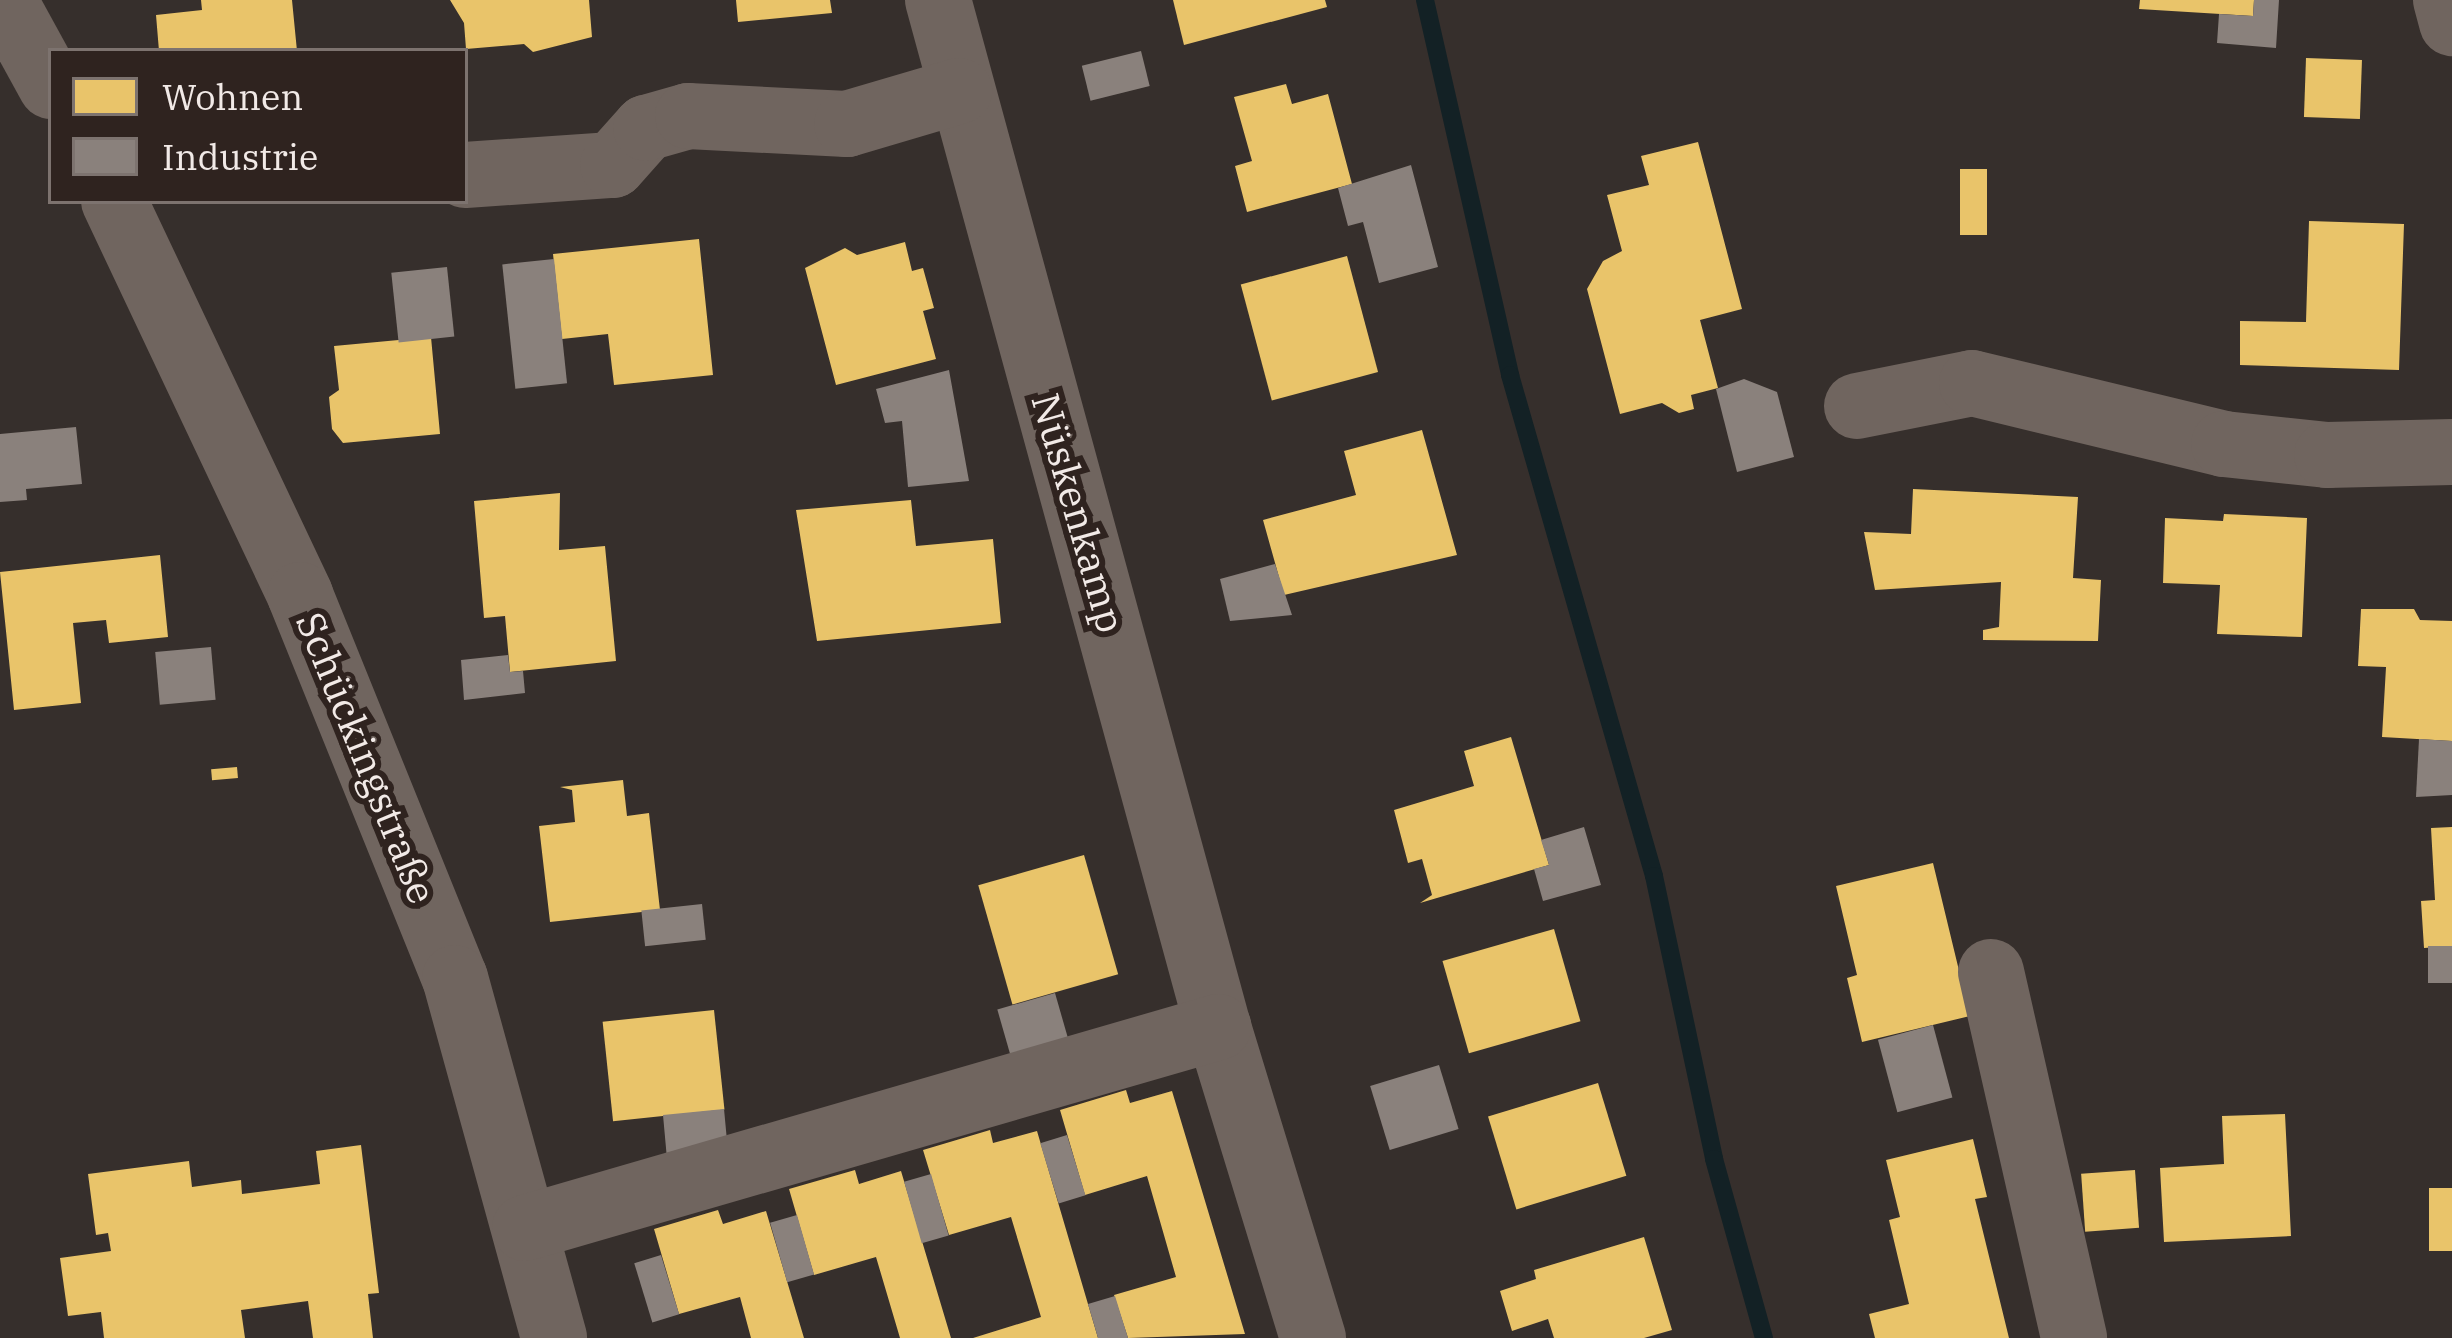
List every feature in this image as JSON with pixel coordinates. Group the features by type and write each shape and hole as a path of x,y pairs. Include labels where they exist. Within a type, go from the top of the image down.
{"street":[{"path":"4,0 48,81"},
{"name":"Nüskenkamp","path":"938,0 959,92 1218,1027 1313,1338"},
{"path":"2446,0 2452,23"},
{"path":"468,176 613,164 646,128 688,116 847,124 959,92"},
{"name":"Schückingstraße","path":"117,204 359,734 455,979 554,1338"},
{"path":"1857,406 1972,383 2224,444 2327,455 2452,452"},
{"path":"1991,972 2074,1338"},
{"path":"525,1228 1218,1027"}],"building: Wohnen":[{"path":"201,0 292,0 297,48 159,48 156,15 202,10"},
{"path":"450,0 589,0 592,37 533,52 524,44 468,49 464,23"},
{"path":"736,0 830,0 832,13 738,22"},
{"path":"1173,0 1325,0 1327,7 1184,45"},
{"path":"2140,0 2254,0 2253,16 2139,9"},
{"path":"2306,58 2362,60 2360,119 2304,117"},
{"path":"1286,84 1292,104 1328,94 1352,184 1247,212 1235,166 1252,161 1234,97"},
{"path":"1698,142 1742,309 1700,320 1718,388 1691,395 1694,409 1679,413 1662,403 1620,414 1587,289 1603,261 1622,251 1607,195 1649,185 1641,156"},
{"path":"1960,169 1987,169 1987,235 1960,235"},
{"path":"2309,221 2404,224 2399,370 2240,365 2240,321 2306,322"},
{"path":"699,239 713,375 614,385 608,334 562,339 553,254"},
{"path":"905,242 912,271 923,268 934,308 923,311 936,359 836,385 805,268 845,248 857,255"},
{"path":"1347,256 1378,372 1272,400 1241,284"},
{"path":"431,337 440,434 343,443 332,429 329,397 339,390 334,346"},
{"path":"1422,430 1457,555 1284,595 1263,520 1356,495 1344,451"},
{"path":"1913,489 2078,497 2073,578 2101,580 2098,641 1983,640 1983,630 1999,627 2001,582 1875,590 1864,532 1911,534"},
{"path":"560,493 559,550 605,546 616,661 510,672 505,616 484,618 474,501"},
{"path":"911,500 916,546 993,539 1001,623 817,641 796,510"},
{"path":"2224,514 2307,518 2302,637 2217,634 2220,585 2163,583 2165,518 2223,521"},
{"path":"160,555 168,637 109,643 106,620 73,623 81,703 14,710 0,572"},
{"path":"2361,609 2414,609 2420,620 2452,621 2452,741 2382,737 2386,667 2358,666"},
{"path":"1511,737 1549,865 1420,903 1432,895 1422,859 1408,863 1394,810 1474,786 1464,751"},
{"path":"237,767 238,778 212,780 211,769"},
{"path":"623,780 627,816 649,813 660,910 550,922 539,826 575,822 572,790 560,787"},
{"path":"2452,827 2452,946 2424,948 2421,901 2435,900 2431,828"},
{"path":"1084,855 1118,974 1012,1005 978,885"},
{"path":"1933,863 1970,1016 1862,1042 1847,978 1857,975 1836,886"},
{"path":"1554,929 1580,1021 1469,1053 1442,961"},
{"path":"714,1010 724,1109 613,1121 603,1022"},
{"path":"1598,1083 1626,1176 1516,1209 1488,1117"},
{"path":"1126,1090 1130,1103 1172,1091 1245,1334 1128,1338 1114,1295 1176,1277 1147,1176 1085,1195 1060,1110"},
{"path":"2285,1114 2291,1236 2164,1242 2160,1168 2224,1164 2222,1116"},
{"path":"990,1130 993,1143 1037,1131 1098,1338 973,1338 1041,1317 1011,1217 949,1235 923,1150"},
{"path":"1973,1139 1987,1197 1975,1199 2009,1338 1875,1338 1869,1314 1909,1304 1889,1220 1900,1217 1886,1160"},
{"path":"361,1145 379,1293 368,1294 373,1338 313,1338 308,1301 241,1310 245,1338 104,1338 101,1312 68,1316 60,1258 111,1251 108,1233 96,1235 88,1174 189,1161 192,1187 241,1180 242,1194 320,1184 316,1151"},
{"path":"855,1170 859,1184 901,1171 951,1338 900,1338 876,1257 814,1275 789,1189"},
{"path":"2135,1170 2139,1228 2085,1232 2081,1174"},
{"path":"2429,1188 2452,1188 2452,1251 2429,1251"},
{"path":"718,1210 723,1224 766,1211 804,1338 751,1338 740,1297 679,1314 654,1229"},
{"path":"1644,1237 1672,1330 1644,1338 1554,1338 1548,1319 1512,1331 1500,1291 1536,1279 1534,1270"}],"building: Industrie":[{"path":"2254,0 2279,0 2276,48 2217,43 2219,14 2253,16"},
{"path":"1141,51 1150,86 1091,101 1082,66"},
{"path":"1411,165 1438,267 1379,283 1363,222 1348,226 1338,188"},
{"path":"554,259 567,383 515,389 502,264"},
{"path":"447,267 454,337 399,342 391,273"},
{"path":"949,370 969,481 908,487 902,421 885,423 876,389"},
{"path":"1744,379 1777,392 1794,457 1737,472 1716,389"},
{"path":"76,427 82,484 26,489 27,500 0,502 0,434"},
{"path":"1275,564 1292,615 1230,621 1220,579"},
{"path":"211,647 216,700 160,705 155,652"},
{"path":"508,655 510,672 523,671 525,693 464,700 461,660"},
{"path":"2419,739 2452,741 2452,795 2416,797"},
{"path":"1584,827 1601,885 1543,901 1534,869 1549,865 1541,840"},
{"path":"702,904 706,940 645,946 641,910"},
{"path":"2428,946 2452,946 2452,983 2428,983"},
{"path":"1055,993 1069,1041 1011,1058 997,1010"},
{"path":"1933,1025 1952,1097 1897,1112 1878,1040"},
{"path":"1439,1065 1459,1129 1390,1150 1370,1086"},
{"path":"724,1109 727,1141 667,1159 663,1115"},
{"path":"1067,1135 1085,1195 1059,1203 1040,1143"},
{"path":"931,1174 949,1236 922,1243 904,1182"},
{"path":"797,1215 814,1275 787,1282 770,1223"},
{"path":"661,1255 679,1314 652,1322 634,1263"},
{"path":"1115,1296 1128,1338 1098,1338 1088,1304"}],"waterway":[{"path":"1425,0 1510,375 1654,876 1714,1159 1764,1338"}]}
